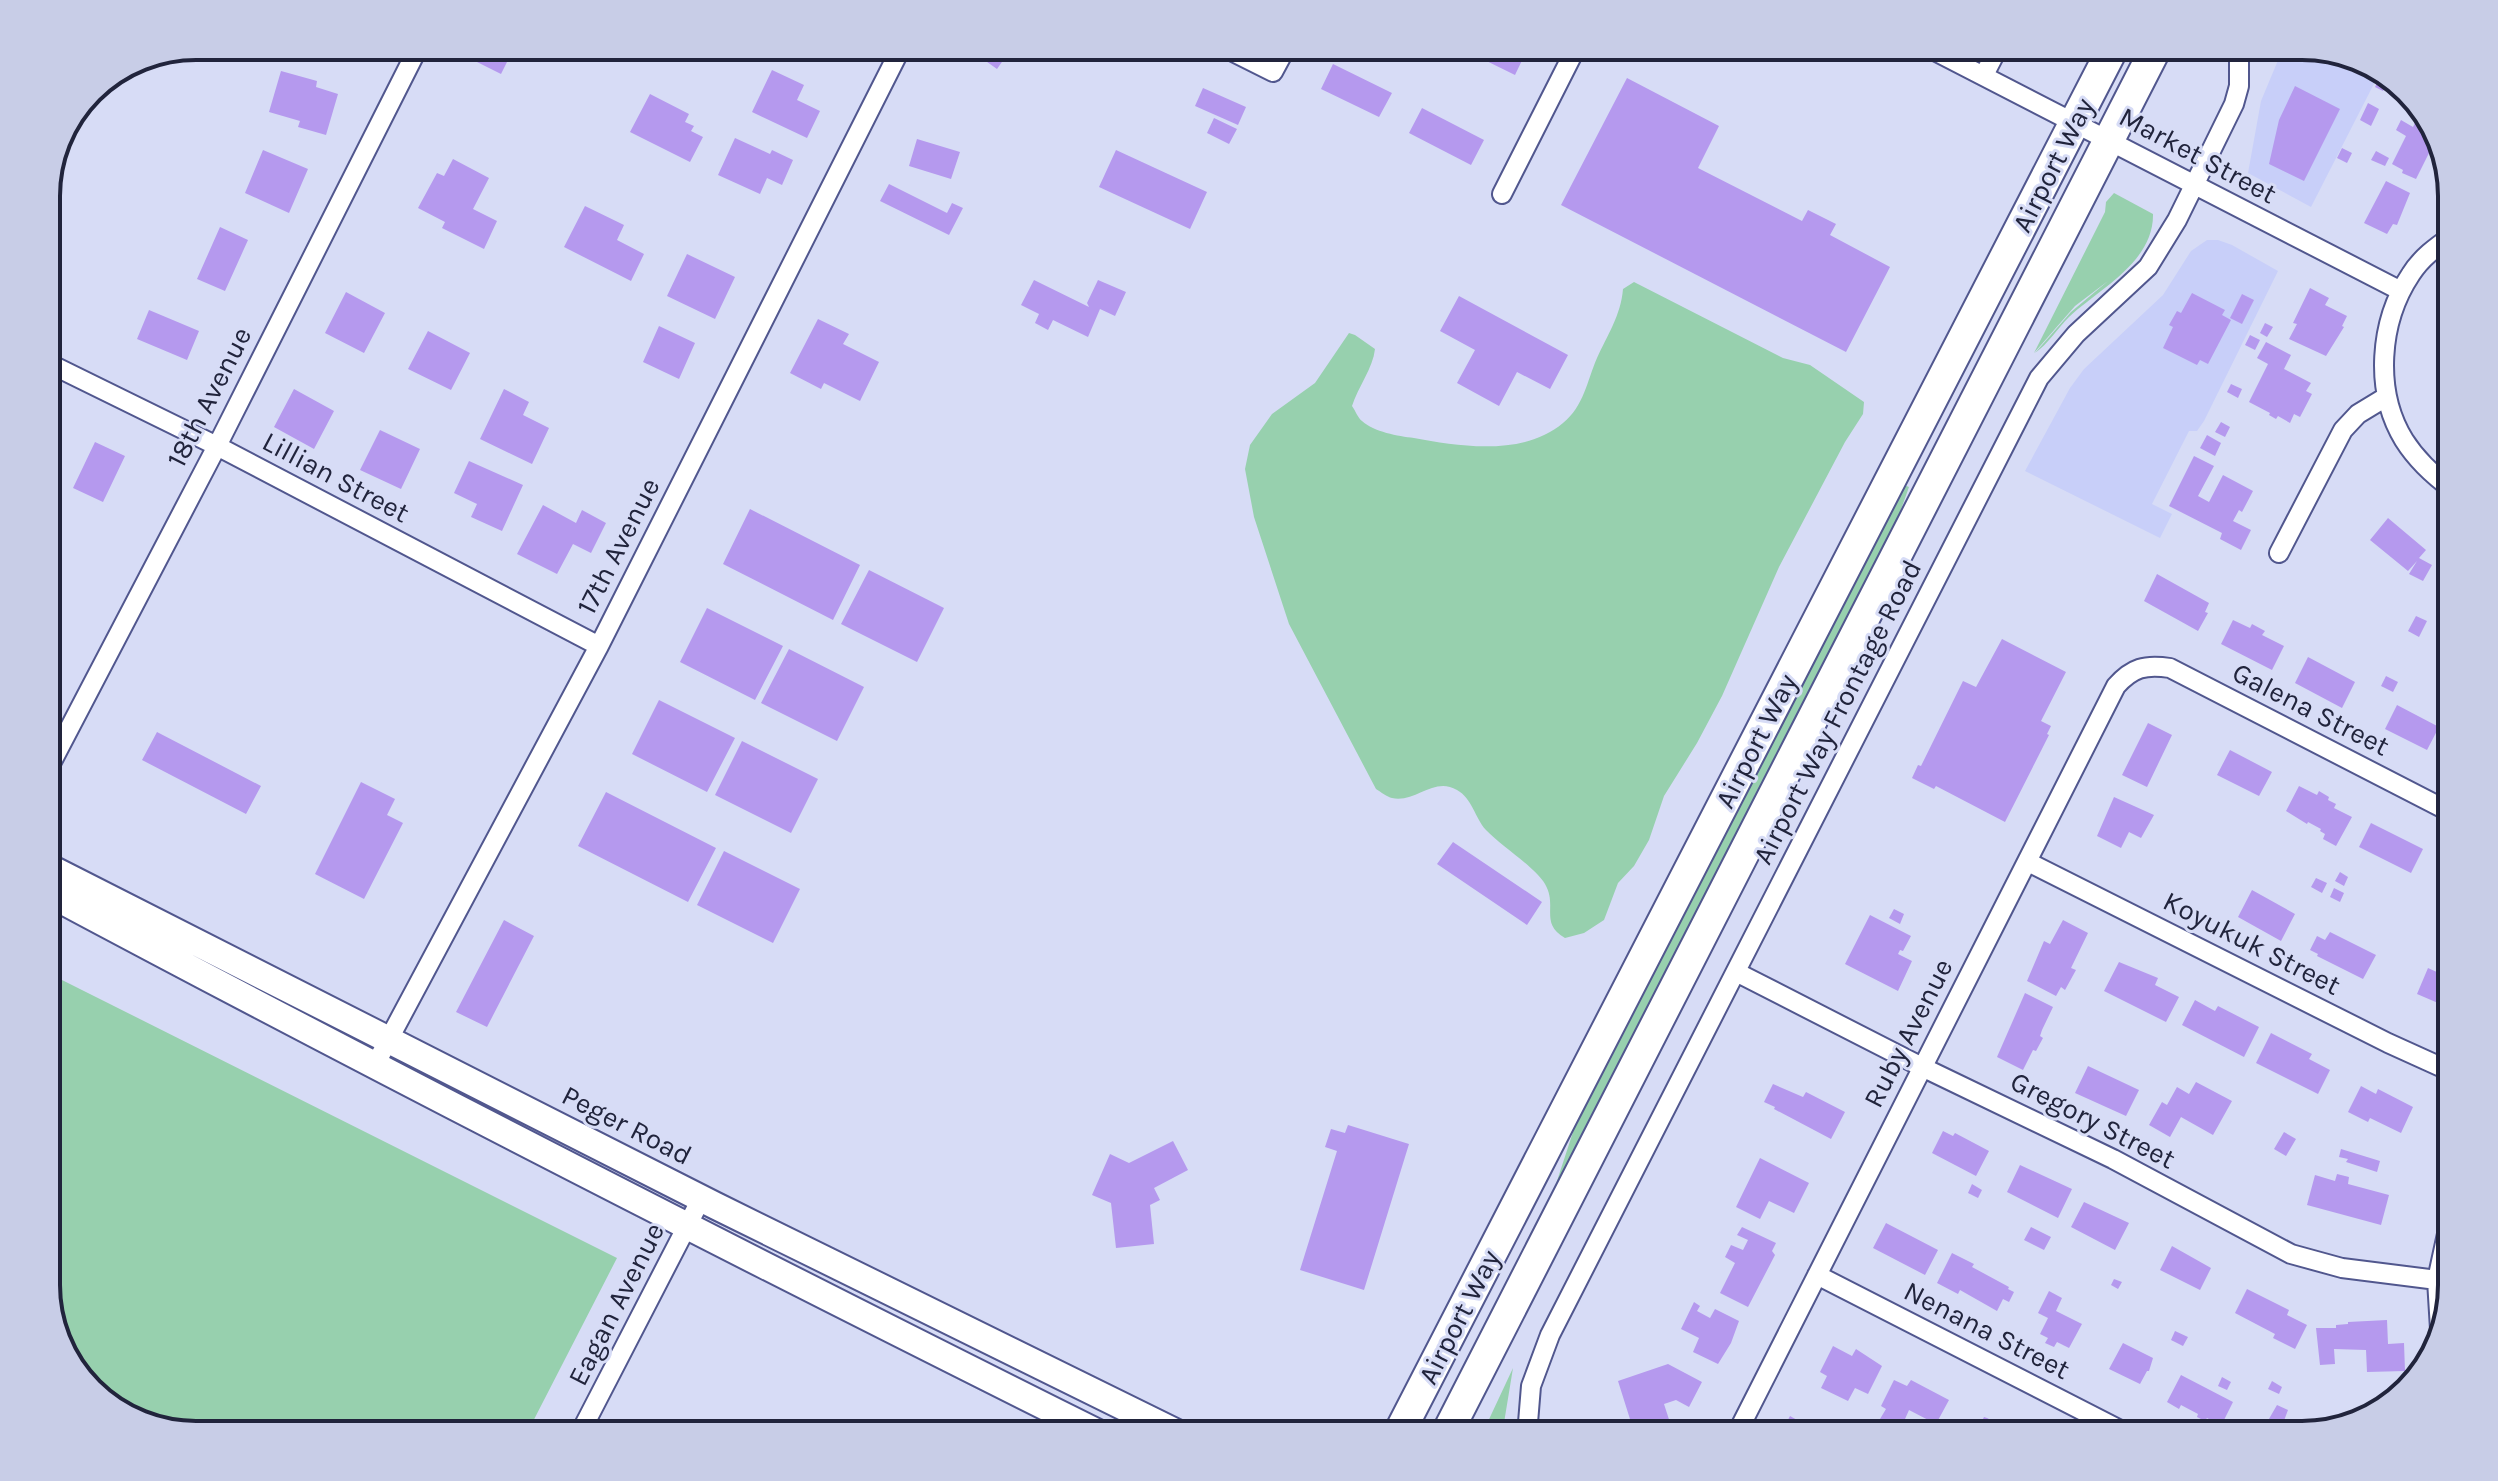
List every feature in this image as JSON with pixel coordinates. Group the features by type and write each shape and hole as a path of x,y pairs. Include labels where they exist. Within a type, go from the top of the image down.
{"main road":[{"name":"Airport Way","path":"1405,1421 2107,60"},
{"name":"Airport Way","path":"1453,1421 2150,60"},
{"name":"Peger Road","path":"60,873 701,1199 1153,1421"},
{"path":"60,899 374,1067 687,1228 1074,1421"}],"street":[{"name":"18th Avenue","path":"60,746 217,446 412,60"},
{"name":"17th Avenue","path":"374,1067 599,646 895,60"},
{"path":"1249,60 1273,72 1279,60"},
{"path":"1502,194 1570,60"},
{"name":"Market Street","path":"1953,60 2401,291"},
{"path":"1984,75 1992,60"},
{"name":"Airport Way Frontage Road","path":"1528,1421 1531,1386 1550,1335 2039,378 2076,334 2148,267 2177,220 2234,104 2239,86 2239,60"},
{"path":"2438,248 2420,263 2401,291 2392,312 2384,372 2386,397 2405,441 2438,478"},
{"name":"Lillian Street","path":"60,369 217,446 599,646"},
{"path":"2279,553 2343,430 2358,414 2386,397"},
{"name":"Galena Street","path":"2142,666 2180,672 2438,806"},
{"name":"Ruby Avenue","path":"1743,1421 2116,686 2125,676 2142,666"},
{"name":"Koyukuk Street","path":"2028,862 2438,1066"},
{"name":"Gregory Street","path":"1736,972 1922,1067 2113,1159 2291,1254 2342,1268 2437,1280"},
{"name":"Eagan Avenue","path":"586,1421 701,1199"},
{"name":"Nenana Street","path":"1817,1275 2103,1421"},
{"path":"2438,1275 2438,1291"}],"shaded area":[{"path":"2278,60 2320,61 2354,70 2375,82 2311,207 2248,173 2261,101"},
{"path":"2207,240 2232,245 2278,271 2204,421 2197,431 2189,431 2152,504 2172,514 2160,538 2025,471 2070,388 2084,369 2163,295 2191,251"}],"green space":[{"path":"2114,193 2153,214 2145,246 2123,273 2069,317 2035,353 2071,312 2108,281 2075,306 2034,353 2105,212 2106,202"},
{"path":"1634,282 1783,358 1810,365 1864,402 1863,414 1779,567 1722,696 1664,796 1649,840 1634,866 1618,883 1604,920 1584,933 1565,938 1553,926 1549,892 1545,884 1486,830 1470,803 1457,790 1441,786 1401,799 1376,789 1289,624 1254,517 1245,469 1250,445 1272,414 1315,383 1349,333 1375,349 1352,406 1367,425 1401,436 1472,446 1511,445 1547,433 1563,423 1576,409 1617,316 1623,289"},
{"path":"1902,484 1909,487 1894,529 1559,1188 1555,1187 1575,1126"},
{"path":"60,979 617,1258 533,1421 196,1421 161,1416 128,1403 106,1387 83,1361 67,1329 60,1294"},
{"path":"1513,1368 1504,1421 1488,1421"}],"building":[{"path":"473,60 508,60 501,74"},
{"path":"984,60 1003,60 997,69"},
{"path":"1484,60 1522,60 1515,75"},
{"path":"1333,64 1392,93 1379,117 1321,89"},
{"path":"772,70 804,85 797,100 820,111 807,138 752,112"},
{"path":"281,71 317,81 316,87 338,94 326,135 298,127 300,121 269,112"},
{"path":"1627,78 1719,126 1698,168 1802,221 1808,210 1836,224 1830,235 1890,267 1846,352 1561,205"},
{"path":"2295,86 2340,109 2304,181 2269,164 2279,120"},
{"path":"1203,88 1246,107 1238,125 1195,106"},
{"path":"650,94 689,114 685,122 694,126 691,131 703,137 690,162 630,132"},
{"path":"2368,103 2379,109 2371,126 2360,120"},
{"path":"1422,108 1484,140 1471,165 1409,133"},
{"path":"1214,118 1237,129 1229,144 1207,133"},
{"path":"2401,120 2413,127 2416,121 2430,150 2416,179 2392,164 2406,136 2396,130"},
{"path":"735,138 770,154 772,150 793,160 782,185 767,178 760,194 718,175"},
{"path":"917,139 960,152 951,179 909,166"},
{"path":"2342,148 2352,153 2347,163 2337,158"},
{"path":"263,150 308,169 289,213 245,193"},
{"path":"1116,150 1207,192 1190,229 1099,187"},
{"path":"2376,151 2389,158 2385,166 2371,160"},
{"path":"453,159 489,178 473,209 497,221 484,249 442,228 445,222 418,208 437,173 444,176"},
{"path":"2386,181 2410,193 2397,225 2393,224 2387,234 2364,223"},
{"path":"889,184 947,213 952,203 963,208 949,235 880,201"},
{"path":"585,206 624,225 617,240 644,254 631,281 564,247"},
{"path":"220,227 248,240 225,291 197,279"},
{"path":"687,254 735,277 715,319 667,296"},
{"path":"1034,280 1089,307 1087,303 1098,280 1126,292 1115,316 1100,309 1088,337 1053,320 1048,330 1035,323 1039,314 1021,305"},
{"path":"2310,288 2329,298 2325,305 2347,316 2344,327 2326,356 2289,339"},
{"path":"346,292 385,313 364,353 325,333"},
{"path":"2192,293 2225,310 2222,315 2231,320 2208,364 2200,360 2197,365 2163,348 2173,327 2169,325 2177,311 2181,313"},
{"path":"2242,294 2254,300 2242,324 2230,318"},
{"path":"1459,296 1568,355 1550,389 1517,372 1499,406 1457,383 1475,350 1440,331"},
{"path":"149,310 199,331 187,360 137,339"},
{"path":"818,319 849,334 843,344 879,362 860,401 824,383 821,389 790,373"},
{"path":"2265,323 2273,327 2267,337 2260,333"},
{"path":"659,326 695,343 679,379 643,362"},
{"path":"428,331 470,353 451,390 408,369"},
{"path":"2250,335 2260,340 2255,350 2245,345"},
{"path":"2266,342 2291,355 2284,369 2311,383 2306,391 2312,394 2300,417 2294,414 2290,423 2278,416 2276,419 2249,402 2268,364 2257,358"},
{"path":"2231,384 2242,389 2238,398 2227,392"},
{"path":"294,389 334,411 314,449 274,427"},
{"path":"504,389 529,402 523,415 549,428 532,464 480,439"},
{"path":"2221,422 2230,427 2225,437 2215,432"},
{"path":"380,430 420,449 401,489 360,470"},
{"path":"2207,435 2221,443 2215,456 2200,448"},
{"path":"95,442 125,456 103,502 73,488"},
{"path":"2194,456 2214,466 2198,496 2209,502 2223,475 2253,491 2242,512 2239,510 2233,521 2251,530 2241,550 2220,539 2222,533 2169,506"},
{"path":"469,461 523,485 502,531 471,517 477,504 454,493"},
{"path":"543,505 576,523 582,510 606,523 591,553 573,544 557,574 517,554"},
{"path":"750,509 860,565 833,620 723,564"},
{"path":"2388,518 2426,550 2419,558 2432,565 2423,581 2409,574 2417,561 2408,571 2370,540"},
{"path":"869,570 944,608 917,662 841,624"},
{"path":"2157,574 2209,603 2205,612 2208,613 2198,631 2144,601"},
{"path":"707,608 783,646 755,700 680,662"},
{"path":"2416,616 2427,621 2419,637 2408,631"},
{"path":"2233,620 2250,628 2252,624 2265,631 2262,635 2284,646 2272,670 2221,644"},
{"path":"2002,639 2066,672 2041,721 2051,726 2049,735 2005,822 1936,786 1934,789 1912,778 1963,681 1976,687"},
{"path":"789,649 864,687 837,741 761,703"},
{"path":"2308,657 2355,682 2342,708 2295,683"},
{"path":"2386,676 2398,682 2393,692 2381,686"},
{"path":"659,700 735,738 707,792 632,754"},
{"path":"2397,705 2438,726 2427,750 2385,729"},
{"path":"2148,723 2172,735 2147,787 2122,775"},
{"path":"157,732 261,786 246,814 142,760"},
{"path":"742,741 818,779 791,833 715,795"},
{"path":"2230,750 2272,772 2259,796 2217,775"},
{"path":"361,782 395,799 387,815 403,823 364,899 315,874"},
{"path":"2299,786 2317,795 2319,791 2336,804 2334,808 2352,817 2336,846 2323,839 2325,834 2321,829 2286,811"},
{"path":"606,792 716,848 688,902 578,846"},
{"path":"2114,797 2154,815 2141,838 2129,832 2121,848 2097,836"},
{"path":"2371,823 2423,849 2411,873 2359,847"},
{"path":"1453,842 1542,902 1527,925 1437,864"},
{"path":"724,851 800,889 773,943 697,905"},
{"path":"2340,872 2348,877 2344,886 2335,881"},
{"path":"2316,878 2327,883 2322,893 2311,887"},
{"path":"2334,888 2344,893 2340,902 2330,897"},
{"path":"2252,890 2295,914 2281,941 2238,917"},
{"path":"1894,909 1904,914 1900,924 1889,918"},
{"path":"1870,915 1911,936 1898,954 1912,961 1898,991 1845,964"},
{"path":"504,920 534,936 487,1027 456,1012"},
{"path":"2063,920 2088,933 2071,968 2076,970 2065,990 2061,987 2056,996 2027,981 2044,941 2050,944"},
{"path":"2330,932 2376,955 2363,979 2310,950 2317,936 2325,940"},
{"path":"2119,962 2158,978 2155,985 2179,997 2166,1022 2104,991"},
{"path":"2428,968 2438,973 2438,1003 2417,994"},
{"path":"2025,993 2053,1007 2040,1036 2043,1038 2023,1070 1997,1057"},
{"path":"2195,1000 2215,1011 2218,1006 2259,1027 2244,1057 2182,1025"},
{"path":"2271,1033 2312,1054 2309,1059 2330,1070 2318,1094 2256,1063"},
{"path":"2088,1066 2139,1090 2126,1116 2075,1093"},
{"path":"2196,1082 2232,1101 2213,1135 2181,1117 2170,1137 2149,1125 2162,1102 2167,1105 2177,1087 2189,1094"},
{"path":"1773,1084 1803,1097 1806,1092 1845,1112 1831,1139 1764,1102"},
{"path":"2361,1086 2376,1094 2378,1089 2413,1107 2401,1133 2370,1118 2368,1122 2348,1112"},
{"path":"1348,1125 1409,1144 1364,1290 1300,1270 1337,1151 1325,1147 1331,1129 1345,1133"},
{"path":"1943,1131 1953,1136 1955,1133 1989,1151 1976,1176 1932,1153"},
{"path":"2284,1132 2296,1139 2286,1156 2274,1149"},
{"path":"1173,1141 1188,1170 1154,1188 1160,1200 1150,1205 1154,1244 1116,1248 1111,1203 1092,1195 1110,1154 1129,1163"},
{"path":"2341,1149 2380,1161 2377,1172 2346,1162 2348,1159 2339,1157"},
{"path":"1760,1158 1809,1183 1794,1213 1769,1201 1760,1219 1736,1207"},
{"path":"2020,1165 2072,1189 2058,1218 2007,1192"},
{"path":"2337,1174 2349,1177 2348,1184 2389,1195 2381,1225 2307,1205 2315,1175 2335,1181"},
{"path":"1972,1184 1982,1190 1978,1198 1968,1193"},
{"path":"2084,1202 2129,1223 2115,1250 2071,1227"},
{"path":"1886,1223 1938,1250 1925,1275 1873,1248"},
{"path":"1742,1227 1776,1243 1772,1251 1775,1255 1748,1307 1720,1293 1735,1263 1725,1257 1731,1245 1743,1250 1748,1240 1737,1235"},
{"path":"2031,1227 2051,1237 2044,1250 2024,1240"},
{"path":"2172,1246 2211,1268 2200,1290 2160,1270"},
{"path":"1952,1253 2009,1287 2014,1292 2009,1302 2003,1299 1997,1311 1960,1290 1958,1294 1937,1283"},
{"path":"2114,1279 2122,1282 2118,1289 2111,1285"},
{"path":"2247,1289 2289,1310 2287,1315 2307,1325 2295,1349 2273,1338 2275,1334 2235,1313"},
{"path":"2049,1291 2062,1298 2056,1311 2082,1324 2069,1348 2057,1342 2054,1347 2045,1343 2048,1338 2040,1334 2048,1318 2038,1313"},
{"path":"1694,1302 1700,1306 1697,1311 1710,1318 1715,1309 1739,1321 1731,1343 1718,1364 1693,1352 1699,1338 1681,1329"},
{"path":"2387,1320 2388,1344 2404,1343 2405,1371 2367,1372 2366,1350 2334,1349 2335,1364 2320,1365 2316,1328"},
{"path":"2175,1331 2188,1337 2183,1346 2171,1340"},
{"path":"2123,1343 2153,1358 2140,1384 2109,1369"},
{"path":"1833,1346 1852,1356 1856,1349 1882,1366 1868,1394 1855,1388 1848,1401 1821,1388 1827,1376 1820,1372"},
{"path":"1668,1364 1702,1382 1689,1407 1676,1400 1664,1404 1669,1421 1631,1421 1618,1381"},
{"path":"2181,1375 2233,1402 2224,1421 2207,1418 2205,1421 2181,1405 2179,1409 2167,1402"},
{"path":"2222,1377 2231,1382 2227,1390 2218,1386"},
{"path":"1894,1380 1907,1386 1911,1380 1949,1400 1938,1421 1930,1421 1909,1410 1904,1421 1879,1421 1886,1409 1881,1406"},
{"path":"2272,1381 2282,1387 2279,1394 2268,1389"},
{"path":"2277,1405 2288,1410 2284,1421 2268,1421"}]}
